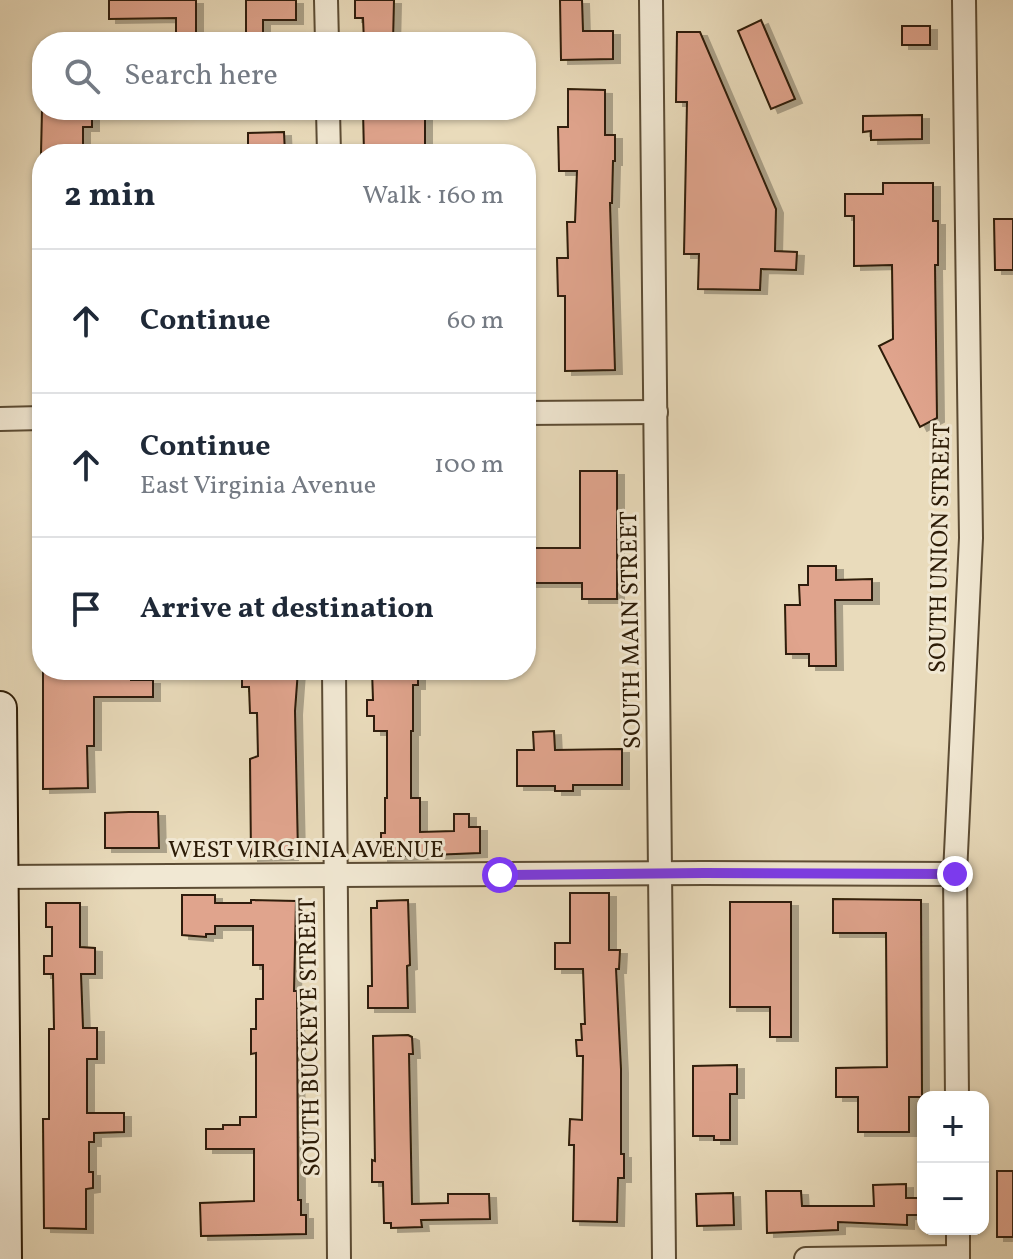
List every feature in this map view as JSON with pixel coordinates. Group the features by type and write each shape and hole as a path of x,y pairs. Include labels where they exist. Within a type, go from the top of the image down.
{"main road":[{"path":"0,708 5,1259"}],"street":[{"path":"326,0 327,32"},
{"name":"SOUTH MAIN STREET","path":"651,0 664,1259"},
{"name":"SOUTH UNION STREET","path":"957,1091 955,874 971,538 964,0"},
{"path":"328,120 329,144"},
{"path":"536,413 656,412"},
{"path":"0,419 32,418"},
{"name":"SOUTH BUCKEYE STREET","path":"334,680 339,1259"},
{"name":"WEST VIRGINIA AVENUE","path":"1,877 955,874"},
{"path":"806,1259 958,1258 958,1235"}],"building":[{"path":"109,0 196,0 196,32 176,32 176,18 109,19"},
{"path":"246,0 296,0 296,20 263,20 263,32 246,32"},
{"path":"355,0 394,0 393,32 364,32 363,18 355,18"},
{"path":"560,0 582,0 583,31 613,31 613,59 561,60"},
{"path":"761,20 795,99 771,109 738,31"},
{"path":"902,26 930,26 930,45 902,45"},
{"path":"677,32 700,32 776,209 775,251 797,252 796,270 761,269 760,290 698,289 699,254 684,254 687,102 676,102"},
{"path":"568,89 605,90 605,135 615,135 610,203 615,370 565,371 565,296 558,296 557,258 568,258 567,222 575,222 577,171 559,171 558,127 568,127"},
{"path":"922,115 922,139 871,140 871,131 863,132 863,116"},
{"path":"42,120 92,120 92,127 83,127 83,144 41,144"},
{"path":"363,120 425,120 425,144 364,144"},
{"path":"284,132 285,144 248,144 248,133"},
{"path":"883,183 933,183 933,221 938,221 938,265 935,265 937,418 920,427 879,346 893,339 892,265 854,266 854,216 845,216 845,194 883,194"},
{"path":"994,219 1013,219 1013,270 995,270"},
{"path":"580,471 617,471 617,599 582,599 582,583 536,583 536,548 580,548"},
{"path":"808,566 836,566 836,580 872,579 872,600 835,600 836,666 809,666 809,654 786,654 785,605 800,605 799,585 808,585"},
{"path":"43,680 153,680 153,697 94,697 94,746 87,746 88,788 43,789"},
{"path":"242,680 297,680 298,853 291,853 291,856 251,857 250,759 258,756 257,713 250,713 249,687 242,687"},
{"path":"372,680 418,680 418,685 413,685 411,798 420,798 420,832 454,831 454,814 469,814 469,827 480,827 480,853 381,857 381,833 385,833 387,798 387,731 374,731 374,716 367,716 367,700 373,700"},
{"path":"554,731 555,750 622,749 622,785 573,785 573,791 555,791 555,786 517,786 517,750 534,750 533,732"},
{"path":"158,812 159,848 105,848 105,813"},
{"path":"570,893 609,893 609,950 620,950 619,969 616,969 624,1178 618,1178 617,1222 573,1221 574,1145 569,1145 570,1119 582,1120 583,1056 577,1056 576,1040 582,1040 581,1024 585,1024 583,969 555,969 555,943 570,943"},
{"path":"182,895 215,895 215,903 296,901 294,991 297,991 298,1200 301,1200 301,1215 306,1215 306,1234 201,1236 200,1203 254,1201 254,1149 206,1149 206,1129 240,1125 240,1117 256,1117 256,1053 251,1054 251,1029 256,1029 256,999 263,999 263,965 253,965 253,926 215,926 215,934 206,934 206,937 182,935"},
{"path":"833,899 921,900 922,1091 917,1091 917,1097 909,1097 909,1132 858,1132 858,1097 836,1097 836,1068 887,1067 886,933 833,933"},
{"path":"408,900 408,1008 368,1008 368,986 372,986 371,908 377,908 377,901"},
{"path":"730,902 791,902 791,1037 770,1037 770,1007 730,1007"},
{"path":"46,903 80,903 80,947 95,948 95,974 81,974 83,1028 97,1028 97,1059 87,1059 87,1113 124,1113 124,1132 94,1133 94,1142 89,1142 89,1172 93,1172 93,1188 86,1189 86,1229 44,1228 43,1119 49,1119 49,1029 54,1029 53,974 44,974 44,956 52,956 52,927 46,927"},
{"path":"373,1036 412,1037 413,1054 409,1054 412,1204 448,1203 448,1194 489,1194 490,1219 421,1220 422,1227 391,1228 391,1223 384,1223 383,1182 372,1182 372,1160 375,1161"},
{"path":"737,1065 737,1094 730,1094 730,1140 693,1136 693,1066"},
{"path":"997,1171 1013,1171 1013,1237 997,1237"},
{"path":"906,1184 906,1198 917,1198 917,1215 907,1215 907,1225 838,1222 838,1230 767,1233 766,1191 801,1191 802,1206 874,1206 873,1185"},
{"path":"733,1193 734,1225 697,1226 696,1194"}],"route":[{"path":"500,875 955,874"}]}
